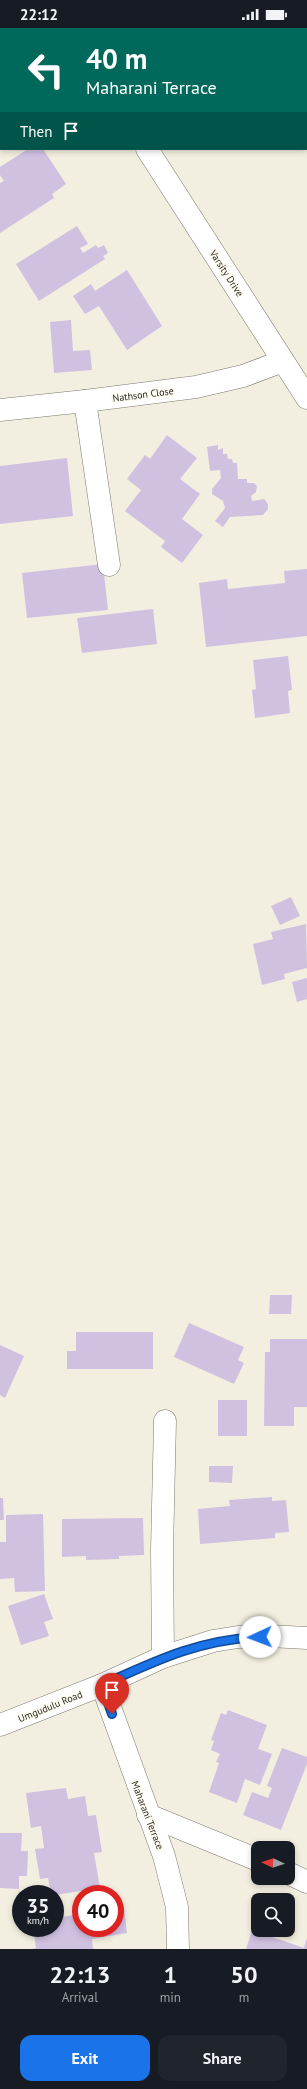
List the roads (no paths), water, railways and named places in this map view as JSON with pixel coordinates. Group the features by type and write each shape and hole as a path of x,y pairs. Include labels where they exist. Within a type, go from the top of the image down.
{"street":[{"name":"Varsity Drive","path":"148,150 307,398"},
{"name":"Nathson Close","path":"0,410 196,387 243,376 283,360"},
{"path":"85,401 109,565"},
{"path":"163,1657 162,1550 165,1421"},
{"name":"Umgudulu Road","path":"0,1725 102,1685 163,1657 213,1641 238,1637 270,1636 307,1638"},
{"name":"Maharani Terrace","path":"102,1685 164,1856 177,1907 178,1949"},
{"path":"148,1815 251,1857"},
{"path":"295,1876 307,1882"}]}
